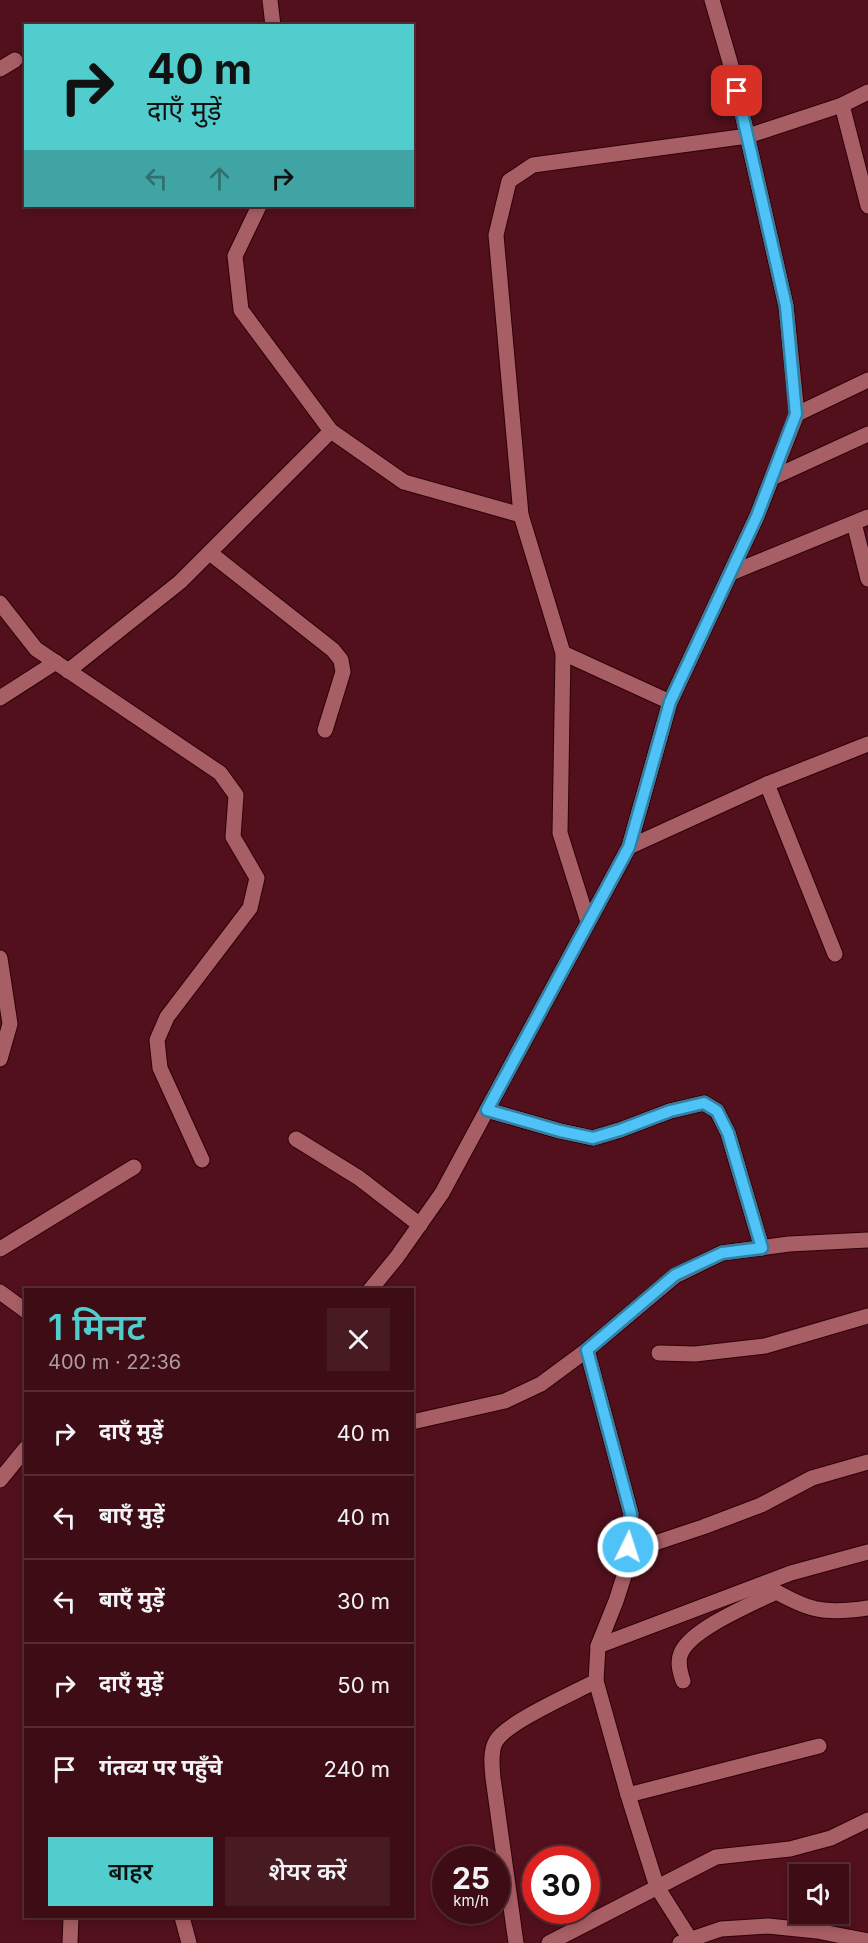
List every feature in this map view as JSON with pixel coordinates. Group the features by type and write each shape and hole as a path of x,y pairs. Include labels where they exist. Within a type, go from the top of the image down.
{"street":[{"path":"270,0 273,24"},
{"path":"372,1288 397,1257 442,1193 629,847 670,702 757,516 796,414 786,306 732,69 712,0"},
{"path":"0,69 15,60"},
{"path":"588,922 560,833 563,653 521,515 496,235 509,181 534,165 748,136 842,105 868,92"},
{"path":"842,105 868,206"},
{"path":"259,207 235,256 242,310 331,431 404,482 521,515"},
{"path":"796,414 868,380"},
{"path":"0,698 62,666 138,618 210,553 331,431"},
{"path":"772,478 868,434"},
{"path":"730,573 861,520 868,579"},
{"path":"210,553 333,650 341,660 343,672 325,730"},
{"path":"0,603 36,649 220,773 236,795 233,837 257,878 250,908 167,1017 158,1040 160,1068 202,1160"},
{"path":"563,653 670,702"},
{"path":"629,847 766,784 868,744"},
{"path":"766,784 835,954"},
{"path":"0,958 10,1024 0,1059"},
{"path":"487,1110 593,1138 670,1111 704,1103 717,1111 728,1133 762,1248"},
{"path":"296,1139 359,1178 420,1225"},
{"path":"0,1249 134,1167"},
{"path":"414,1422 505,1401 541,1384 587,1350 675,1275 722,1253 789,1244 868,1240"},
{"path":"2,1298 24,1310"},
{"path":"658,1353 705,1353 765,1346 868,1316"},
{"path":"587,1350 631,1514 623,1578 598,1646 596,1681 657,1887 685,1941 721,1929 768,1926 817,1931 868,1941"},
{"path":"0,1480 24,1450"},
{"path":"628,1547 658,1542 703,1527 761,1505 812,1478 868,1462"},
{"path":"683,1681 680,1655 687,1642 791,1573 868,1552"},
{"path":"598,1646 770,1588 814,1609 841,1612 868,1608"},
{"path":"516,1943 493,1778 492,1761 495,1742 506,1729 596,1681"},
{"path":"628,1795 819,1746"},
{"path":"549,1943 716,1857 790,1848 831,1838 868,1820"},
{"path":"70,1943 71,1918"},
{"path":"182,1918 189,1943"}],"route":[{"path":"628,1547 631,1514 587,1350 675,1275 722,1253 762,1248 728,1133 717,1111 704,1103 692,1104 593,1138 487,1110 629,847 670,702 757,516 796,414 786,306 737,91"}]}
